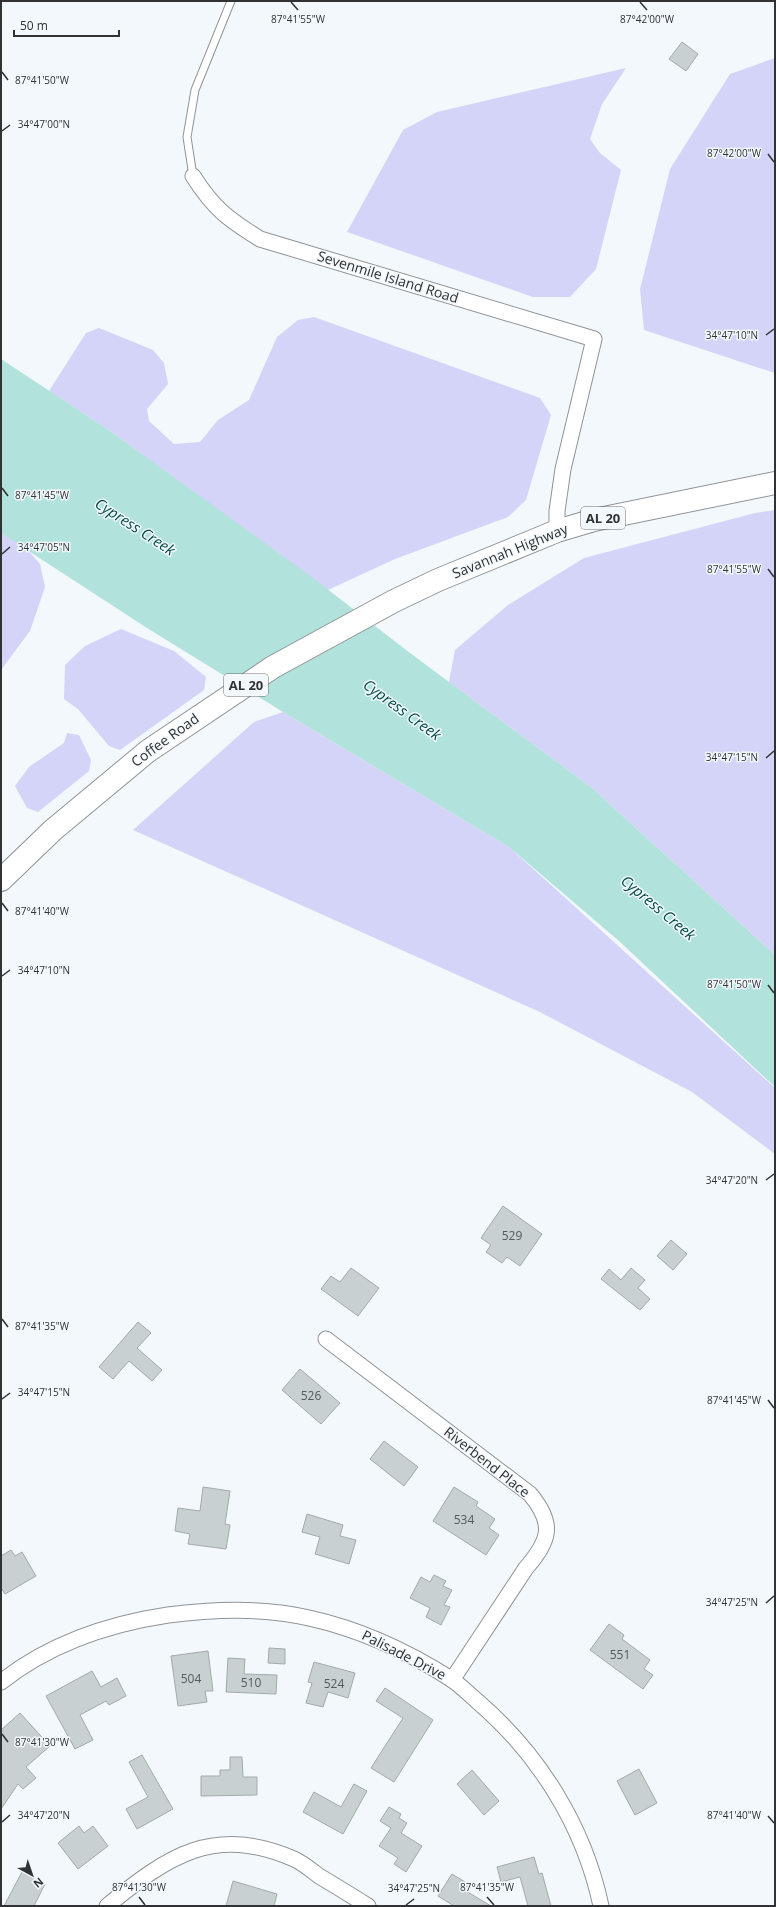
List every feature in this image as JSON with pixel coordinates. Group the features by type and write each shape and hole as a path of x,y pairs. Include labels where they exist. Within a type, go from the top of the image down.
{"main road":[{"name":"Savannah Highway","path":"349,625 438,580 557,531 594,520 775,483"},
{"name":"Coffee Road","path":"1,880 53,830 148,751 274,667 349,625"}],"street":[{"name":"Sevenmile Island Road","path":"193,176 208,199 229,220 260,239 594,339 563,469 557,511 557,531"},
{"name":"Riverbend Place","path":"326,1339 530,1494 541,1507 548,1522 545,1539 538,1555 526,1568 452,1680"},
{"name":"Palisade Drive","path":"1,1682 15,1671 44,1653 91,1633 123,1624 189,1612 240,1610 274,1612 307,1617 372,1636 422,1662 452,1680 499,1721 533,1759 561,1801 582,1846 601,1906"},
{"path":"107,1906 135,1883 181,1855 194,1849 230,1844 265,1849 295,1860 368,1906"}],"lane":[{"name":"Sevenmile Island Road","path":"193,176 187,137 195,90 231,1"}],"shaded area":[{"path":"775,58 775,373 644,330 640,289 670,169 730,74"},
{"path":"626,68 602,104 590,139 600,153 621,170 596,269 570,297 533,297 347,232 403,130 437,112"},
{"path":"314,317 540,398 551,415 526,500 508,517 395,559 328,590 110,431 49,391 86,333 99,328 153,350 164,363 168,384 147,409 149,421 174,444 200,442 218,420 249,400 277,337 298,320"},
{"path":"775,510 775,955 592,788 449,682 455,650 508,605 584,558 755,513"},
{"path":"1,533 26,548 40,564 45,587 30,631 1,670"},
{"path":"121,629 174,651 206,677 204,690 120,750 109,746 78,709 64,699 65,665 85,646"},
{"path":"283,712 509,847 775,1088 775,1154 692,1092 540,1012 133,830 254,722"},
{"path":"67,733 79,735 91,760 89,771 38,812 27,808 15,786 29,767 64,743"}],"water":[{"name":"Cypress Creek","path":"1,359 110,431 313,578 410,653 592,788 775,955 775,1087 619,941 509,847 283,712 147,628 1,533"}],"building":[{"path":"682,42 698,54 686,71 669,59"},
{"path":"503,1206 542,1234 520,1266 507,1257 502,1263 486,1252 491,1245 481,1238"},
{"path":"671,1240 687,1254 673,1270 657,1256"},
{"path":"351,1268 379,1288 358,1316 321,1289 331,1276 340,1282"},
{"path":"631,1268 645,1280 638,1288 650,1299 640,1310 601,1279 609,1269 621,1280"},
{"path":"138,1322 151,1333 137,1348 162,1370 152,1381 129,1361 113,1379 99,1367"},
{"path":"300,1369 340,1403 321,1424 282,1390"},
{"path":"384,1441 418,1467 404,1486 370,1459"},
{"path":"203,1487 230,1491 225,1524 230,1525 226,1549 188,1544 190,1534 175,1531 178,1508 200,1511"},
{"path":"454,1487 478,1502 476,1506 495,1519 489,1528 499,1535 486,1555 433,1521"},
{"path":"307,1514 343,1525 340,1536 356,1540 349,1564 315,1554 320,1537 302,1532"},
{"path":"11,1550 15,1556 22,1552 36,1576 5,1594 1,1588 1,1556"},
{"path":"434,1575 446,1581 443,1586 452,1590 444,1605 450,1607 441,1625 426,1617 430,1608 410,1598 421,1577 430,1582"},
{"path":"609,1624 624,1635 622,1639 650,1660 644,1669 653,1675 643,1689 590,1650"},
{"path":"269,1648 285,1649 285,1664 268,1663"},
{"path":"208,1651 213,1691 205,1691 207,1702 178,1706 171,1656"},
{"path":"228,1658 245,1659 244,1674 277,1675 276,1694 226,1692"},
{"path":"314,1662 355,1673 348,1698 328,1692 323,1707 306,1703 312,1683 308,1682"},
{"path":"92,1671 101,1687 117,1678 126,1696 109,1705 106,1701 80,1715 93,1740 75,1749 46,1696"},
{"path":"385,1688 433,1720 394,1782 371,1768 403,1718 376,1701"},
{"path":"20,1713 50,1746 26,1767 36,1778 23,1789 18,1784 1,1809 1,1730"},
{"path":"142,1755 173,1809 137,1829 126,1809 148,1797 129,1762"},
{"path":"230,1757 242,1757 243,1777 257,1777 257,1795 201,1796 201,1776 220,1776 220,1770 230,1770"},
{"path":"639,1769 657,1803 635,1815 617,1781"},
{"path":"472,1770 499,1801 484,1815 457,1784"},
{"path":"354,1784 367,1791 343,1834 303,1812 314,1792 341,1807"},
{"path":"389,1807 401,1814 399,1818 407,1823 401,1833 422,1846 406,1872 394,1864 398,1858 379,1846 391,1828 380,1821"},
{"path":"79,1826 84,1833 93,1826 108,1846 78,1869 58,1843"},
{"path":"534,1857 539,1874 542,1873 551,1906 528,1906 520,1877 501,1882 497,1867"},
{"path":"22,1872 45,1884 34,1906 4,1906"},
{"path":"452,1874 470,1885 466,1891 491,1906 454,1906 438,1896"},
{"path":"233,1881 277,1894 274,1906 226,1906"}]}
